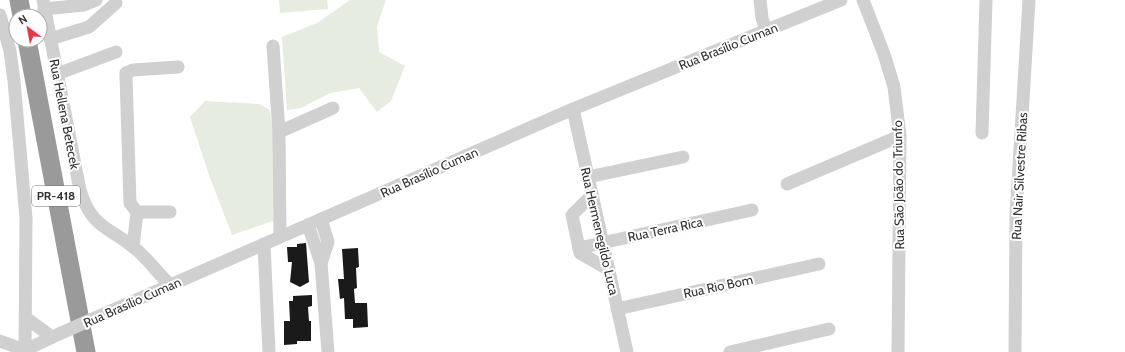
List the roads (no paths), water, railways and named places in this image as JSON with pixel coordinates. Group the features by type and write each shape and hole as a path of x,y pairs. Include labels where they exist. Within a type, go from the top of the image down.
{"highway":[{"name":"PR-418","path":"29,48 86,352"}],"street":[{"path":"43,5 84,5 96,0"},
{"path":"760,0 762,18 766,30"},
{"name":"Rua Brasílio Cuman","path":"24,351 95,318 573,109 841,0"},
{"name":"Rua São João do Triunfo","path":"863,0 884,54 894,87 900,136 898,352"},
{"path":"982,134 986,0"},
{"name":"Rua Nair Silvestre Ribas","path":"1015,352 1017,201 1029,0"},
{"path":"50,39 89,27 116,3"},
{"name":"Rua Hellena Betecek","path":"43,5 80,190 87,208 100,225 133,247 170,285"},
{"path":"0,15 10,51 26,218 26,318 24,351 0,341"},
{"path":"273,46 279,132 280,237"},
{"path":"57,74 116,52"},
{"path":"133,247 137,212 130,203 126,73 133,70 178,67"},
{"path":"279,132 333,108"},
{"name":"Rua Hermenegildo Luca","path":"573,109 627,352"},
{"path":"787,184 900,136"},
{"path":"588,177 683,156"},
{"path":"592,195 572,215 580,254 608,269"},
{"name":"Rua Terra Rica","path":"579,248 752,210"},
{"path":"137,212 170,212"},
{"path":"321,219 328,242 321,264"},
{"path":"308,225 321,264 328,352"},
{"path":"264,244 269,352"},
{"name":"Rua Rio Bom","path":"618,309 819,264"},
{"path":"26,318 56,336"},
{"path":"730,352 829,329"}]}
